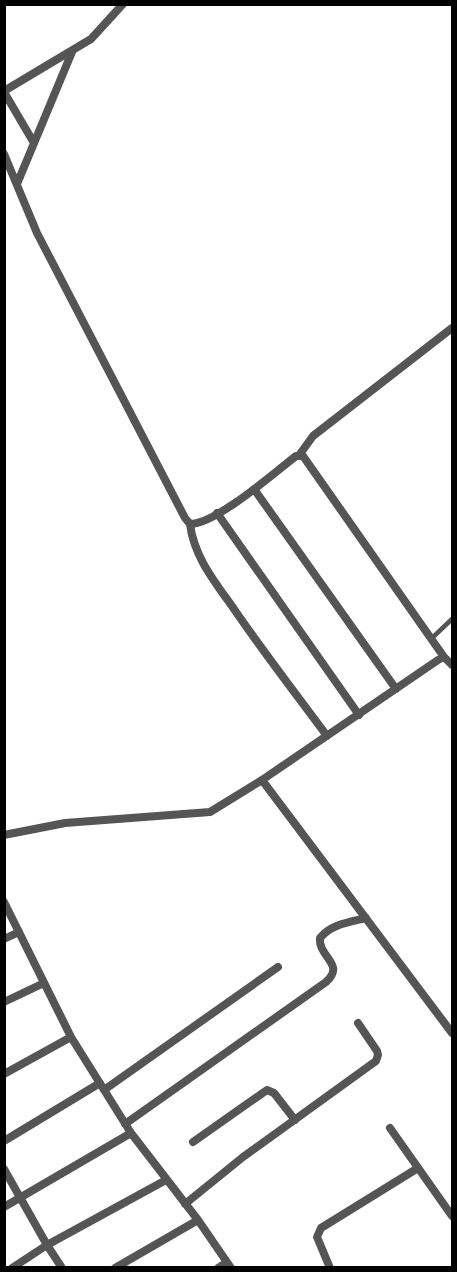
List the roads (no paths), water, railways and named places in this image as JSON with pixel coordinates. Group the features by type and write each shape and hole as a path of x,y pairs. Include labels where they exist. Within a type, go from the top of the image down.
{"street":[{"path":"34,143 4,91 72,52 90,39 123,4"},
{"path":"17,184 72,52"},
{"path":"4,154 53,265 190,524 196,550 205,567 256,642 327,736"},
{"path":"190,524 201,522 218,513 254,489 300,454 313,436 453,328"},
{"path":"300,454 307,459 431,639 453,665"},
{"path":"254,489 396,689"},
{"path":"218,513 359,715"},
{"path":"4,836 66,823 210,812 262,780 444,657"},
{"path":"262,780 453,1033"},
{"path":"4,902 71,1037 131,1133 198,1220 229,1265 218,1268"},
{"path":"125,1124 326,982 334,974 334,969 321,946 320,938 336,926 366,918"},
{"path":"4,939 19,932"},
{"path":"4,1141 102,1086 278,967"},
{"path":"4,1002 44,983"},
{"path":"185,1204 243,1157 378,1058 377,1052 358,1023"},
{"path":"4,1074 71,1037"},
{"path":"193,1142 267,1090 274,1093 295,1120"},
{"path":"390,1128 453,1216"},
{"path":"4,1207 131,1133"},
{"path":"330,1268 317,1237 321,1228 418,1168"},
{"path":"4,1169 62,1268"},
{"path":"12,1268 47,1245 166,1180"},
{"path":"115,1268 198,1220"}],"lane":[{"path":"431,639 453,619"}]}
